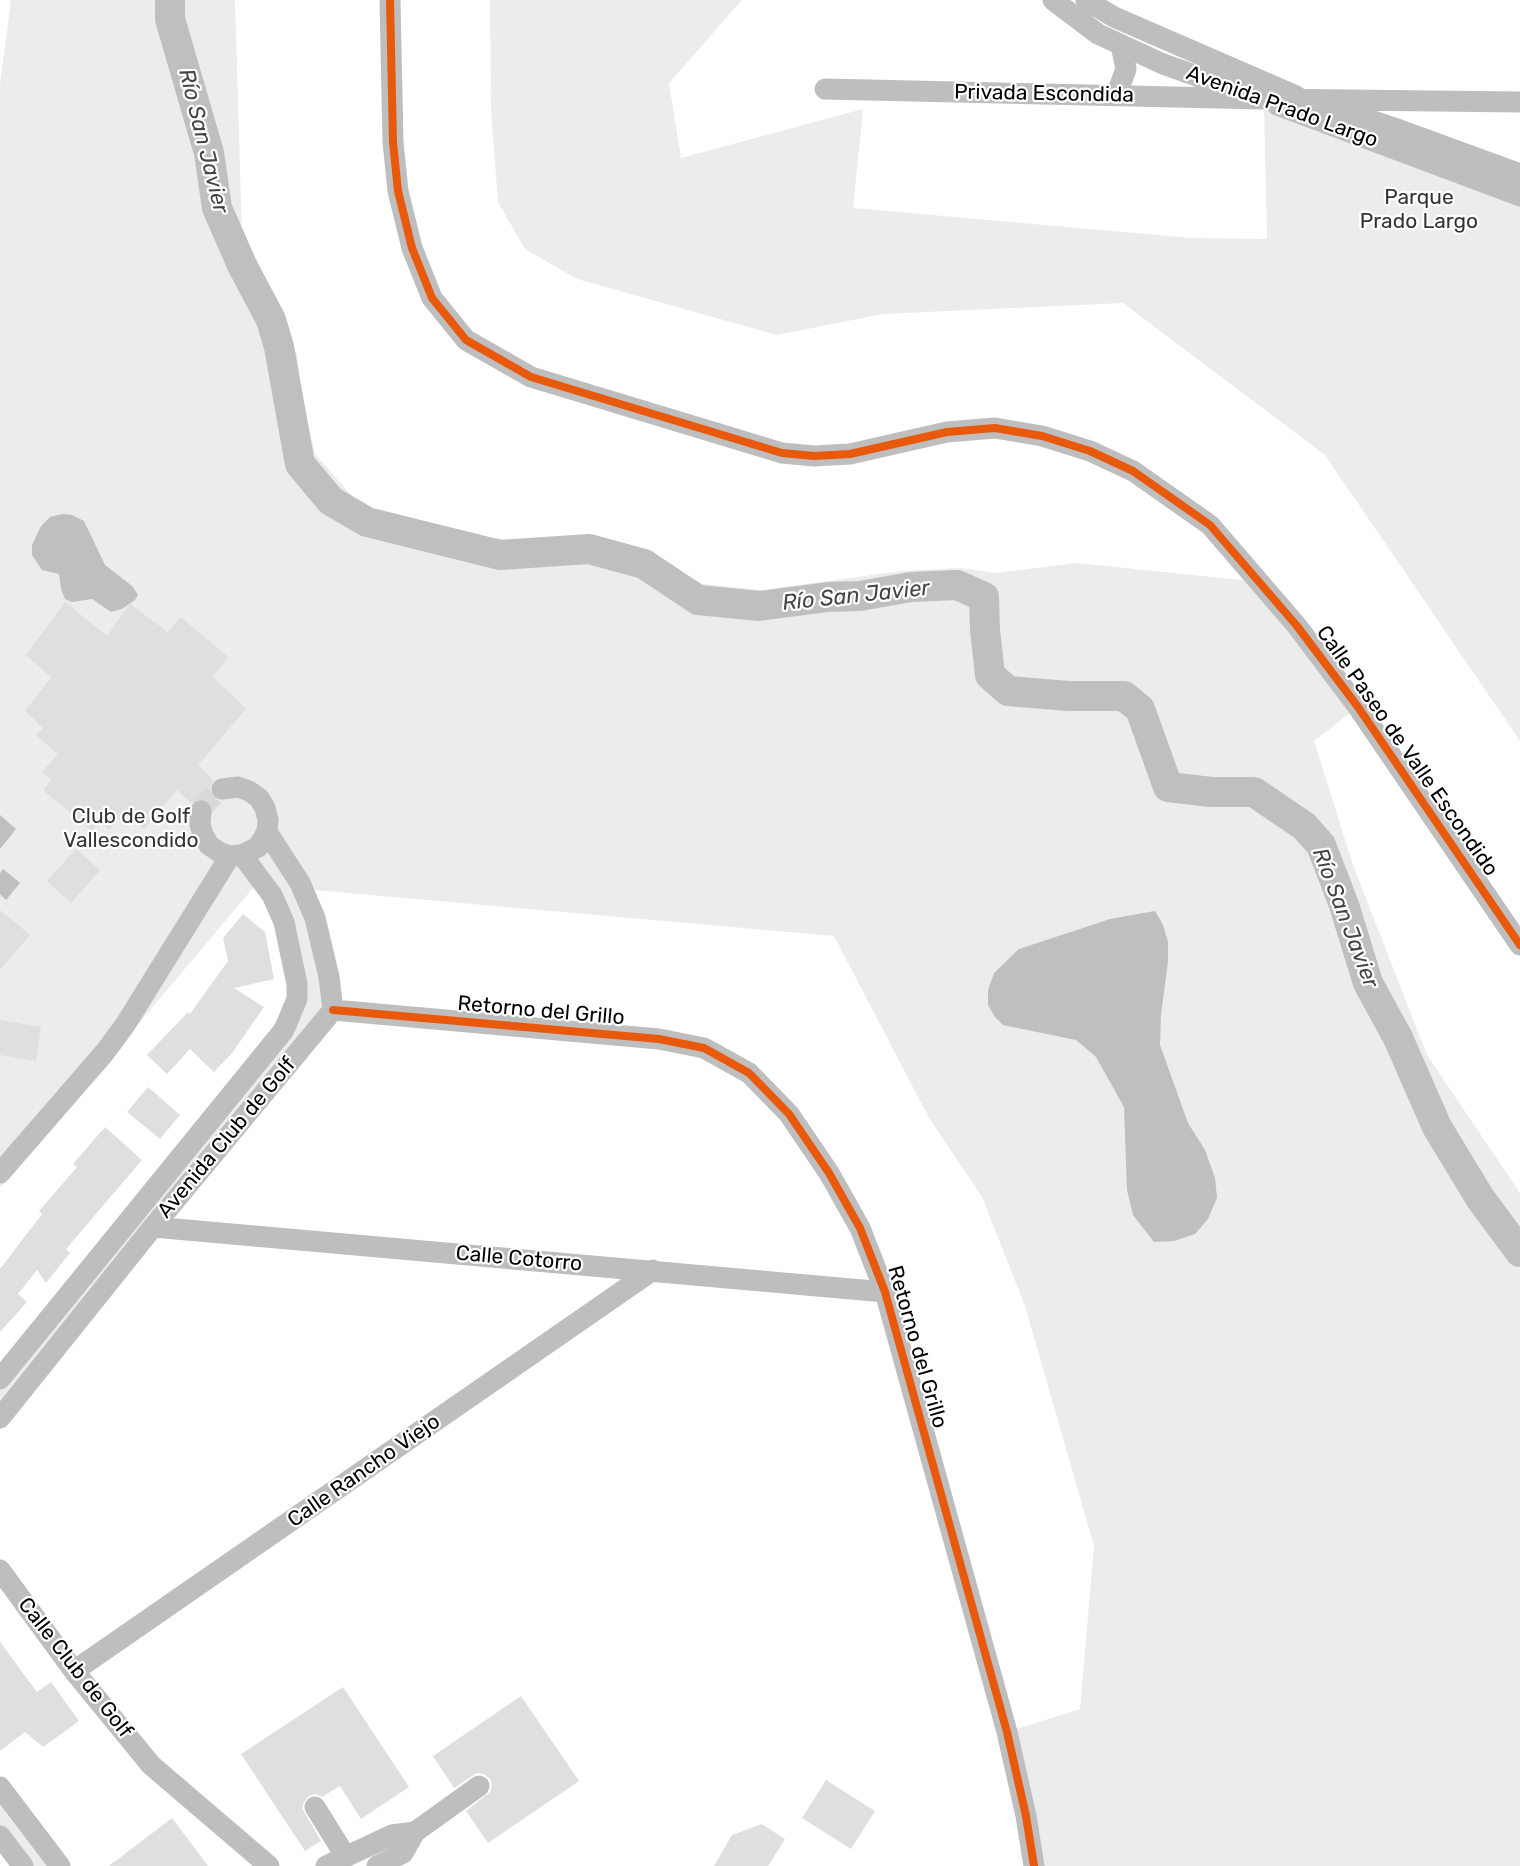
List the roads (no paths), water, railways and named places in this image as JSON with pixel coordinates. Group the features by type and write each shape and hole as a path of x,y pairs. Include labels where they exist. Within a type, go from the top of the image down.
{"street":[{"name":"Calle Paseo de Valle Escondido","path":"390,0 393,142 398,190 412,248 432,298 466,340 531,377 782,453 814,456 850,454 947,432 995,428 1042,436 1090,451 1133,471 1210,525 1297,626 1358,707 1520,945"},
{"name":"Avenida Prado Largo","path":"1053,0 1098,34 1163,64 1520,196"},
{"name":"Avenida Prado Largo","path":"1086,0 1134,26 1304,99 1420,137 1520,174"},
{"path":"1116,96 1126,69 1121,45"},
{"name":"Privada Escondida","path":"825,89 1262,99 1520,102"},
{"path":"1420,101 1415,118 1420,137"},
{"path":"0,1173 105,1052 236,855 258,847 267,832 266,808 259,798 238,787 222,789"},
{"name":"Avenida Club de Golf","path":"0,1379 284,1030 297,999 297,984 284,922 272,895 236,855 219,852 209,845 200,824 201,812"},
{"path":"267,832 300,883 315,918 330,977 327,1017"},
{"path":"297,984 330,977"},
{"name":"Retorno del Grillo","path":"291,1013 659,1039 704,1048 749,1073 789,1114 829,1173 860,1228 885,1292 1006,1732 1026,1816 1034,1866"},
{"name":"Avenida Club de Golf","path":"0,1418 153,1227 327,1017"},
{"name":"Calle Cotorro","path":"153,1227 885,1292"},
{"name":"Calle Rancho Viejo","path":"75,1671 653,1270"},
{"name":"Calle Club de Golf","path":"0,1570 75,1671 151,1765 269,1866"},
{"path":"377,1866 403,1853 415,1832 479,1786"},
{"path":"0,1787 60,1866"},
{"path":"315,1807 346,1857"},
{"path":"326,1866 392,1835 415,1832"},
{"path":"0,1836 23,1866"}],"waterway":[{"name":"Río San Javier","path":"170,0 170,19 209,153 217,208 242,265 271,320 279,347 300,464 331,501 367,522 500,555 589,549 644,564 698,600 759,606 828,597 860,596 911,587 957,585 984,597 990,675 1008,691 1068,696 1124,696 1140,709 1168,787 1211,792 1254,792 1304,826 1321,845 1344,905 1368,983 1398,1038 1437,1127 1480,1198 1520,1252"}],"tunnel":[{"path":"201,811 206,801 222,789"}],"park label":[{"name":"Parque Prado Largo","path":"1419,210"},
{"name":"Club de Golf Vallescondido","path":"131,829"}]}
